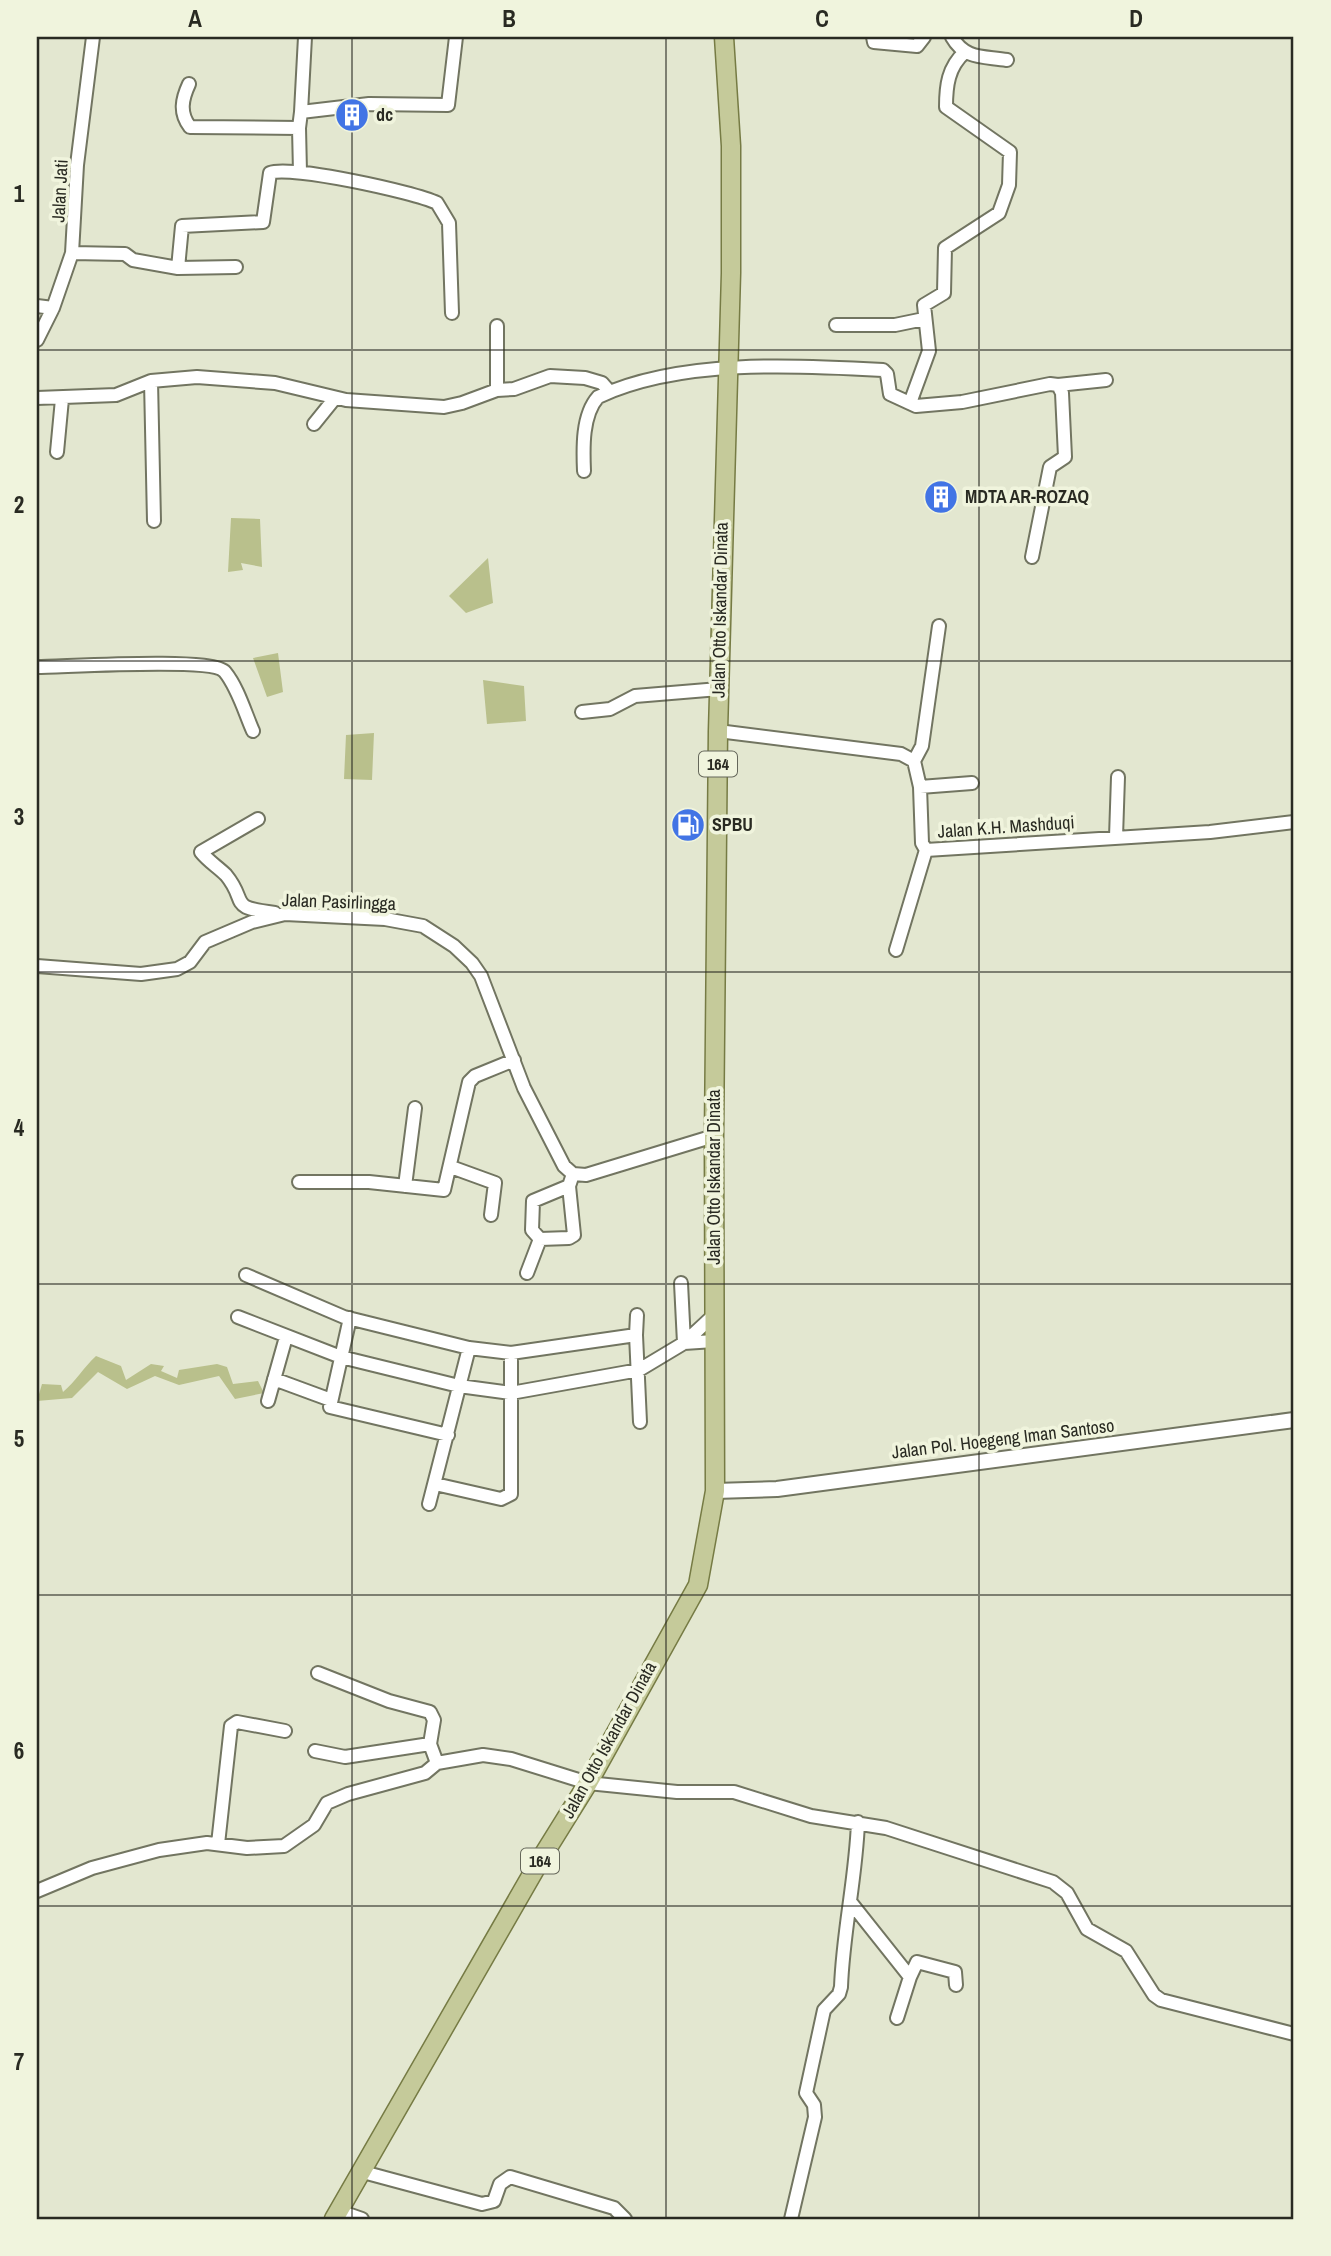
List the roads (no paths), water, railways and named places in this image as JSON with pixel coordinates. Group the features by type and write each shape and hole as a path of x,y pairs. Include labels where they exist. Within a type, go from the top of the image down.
{"main road":[{"name":"Jalan Otto Iskandar Dinata","path":"337,2215 542,1857 588,1783 698,1584 715,1491 713,1317 718,731 729,366 731,146 724,37"}],"street":[{"name":"Jalan Jati","path":"37,340 53,308 72,253 77,165 93,37"},
{"path":"300,172 299,128 305,37"},
{"path":"302,113 369,104 448,105 456,37"},
{"path":"873,37 874,41 917,46 923,37"},
{"path":"952,37 957,47 965,52 987,61 1007,60"},
{"path":"910,403 929,351 924,305 944,293 945,247 999,213 1009,184 1010,152 946,107 946,86 955,61 965,52"},
{"path":"189,84 182,100 186,121 190,127 299,128"},
{"path":"178,268 182,226 264,222 270,173 300,172 428,199 442,209 449,223 452,313"},
{"path":"72,253 127,254 133,260 192,270 236,267"},
{"path":"37,306 53,308"},
{"path":"836,325 895,325 924,319"},
{"path":"497,326 497,390"},
{"path":"584,471 590,405 598,397 609,391 693,370 729,366 883,370 887,374 890,394 916,406 962,402 1039,383 1058,386 1106,380"},
{"path":"37,398 116,395 151,381 197,377 253,380 316,391 335,398 444,407 462,404 497,390 514,389 550,376 585,378 602,383 609,391"},
{"path":"151,381 154,522"},
{"path":"1032,557 1050,467 1065,457 1063,400 1058,386"},
{"path":"314,424 335,398"},
{"path":"57,452 62,399"},
{"path":"718,731 901,754 914,761 922,746 939,626"},
{"path":"37,667 184,664 216,666 226,672 253,731"},
{"path":"582,712 610,709 635,696 719,689"},
{"name":"Jalan K.H. Mashduqi","path":"914,761 920,787 922,843 926,850 1257,828 1294,822"},
{"path":"1115,837 1118,778"},
{"path":"920,787 972,783"},
{"path":"258,818 201,852 228,878 238,901 245,907 285,914"},
{"path":"896,950 926,850"},
{"name":"Jalan Pasirlingga","path":"37,967 141,974 177,969 190,962 205,942 252,922 285,914 385,919 423,926 438,934 472,963 481,976 513,1060 571,1180"},
{"path":"299,1182 369,1182 444,1190 469,1082 475,1076 513,1060"},
{"path":"405,1186 415,1108"},
{"path":"540,1239 532,1230 533,1201 571,1180 714,1136"},
{"path":"451,1167 495,1183 491,1215"},
{"path":"540,1239 569,1238 574,1235 571,1180"},
{"path":"527,1273 540,1239"},
{"path":"246,1275 350,1318 469,1348 511,1353 636,1335"},
{"path":"681,1283 685,1342"},
{"path":"637,1315 640,1422"},
{"path":"238,1317 341,1357 459,1386 511,1393 639,1370 685,1342 713,1317"},
{"path":"350,1318 331,1409 448,1435"},
{"path":"268,1401 286,1337"},
{"path":"685,1342 714,1341"},
{"path":"429,1504 469,1348"},
{"path":"435,1484 501,1499 511,1494 511,1353"},
{"path":"274,1379 331,1400"},
{"name":"Jalan Pol. Hoegeng Iman Santoso","path":"715,1491 777,1489 1294,1420"},
{"path":"318,1673 380,1697 430,1712 433,1720 430,1744 437,1763"},
{"path":"218,1844 231,1726 237,1722 285,1731"},
{"path":"315,1751 345,1757 430,1744"},
{"path":"37,1891 127,1857 188,1846 284,1846 314,1825 327,1803 348,1794 425,1773 437,1763 482,1755 511,1759 588,1783 677,1792 734,1792 811,1816 858,1822 1053,1882 1067,1893 1087,1929 1126,1951 1160,2000 1294,2035"},
{"path":"791,2219 815,2116 814,2105 806,2093 824,2010 839,1994 841,1987 844,1931 852,1905 858,1822"},
{"path":"852,1905 910,1977"},
{"path":"897,2018 917,1962 955,1972 956,1985"},
{"path":"363,2172 482,2204 494,2201 500,2184 510,2177 614,2208 625,2219"},
{"path":"337,2215 362,2219"}],"place":[{"name":"dc","path":"352,115"},
{"name":"MDTA AR-ROZAQ","path":"941,497"},
{"name":"SPBU","path":"688,825"}]}
